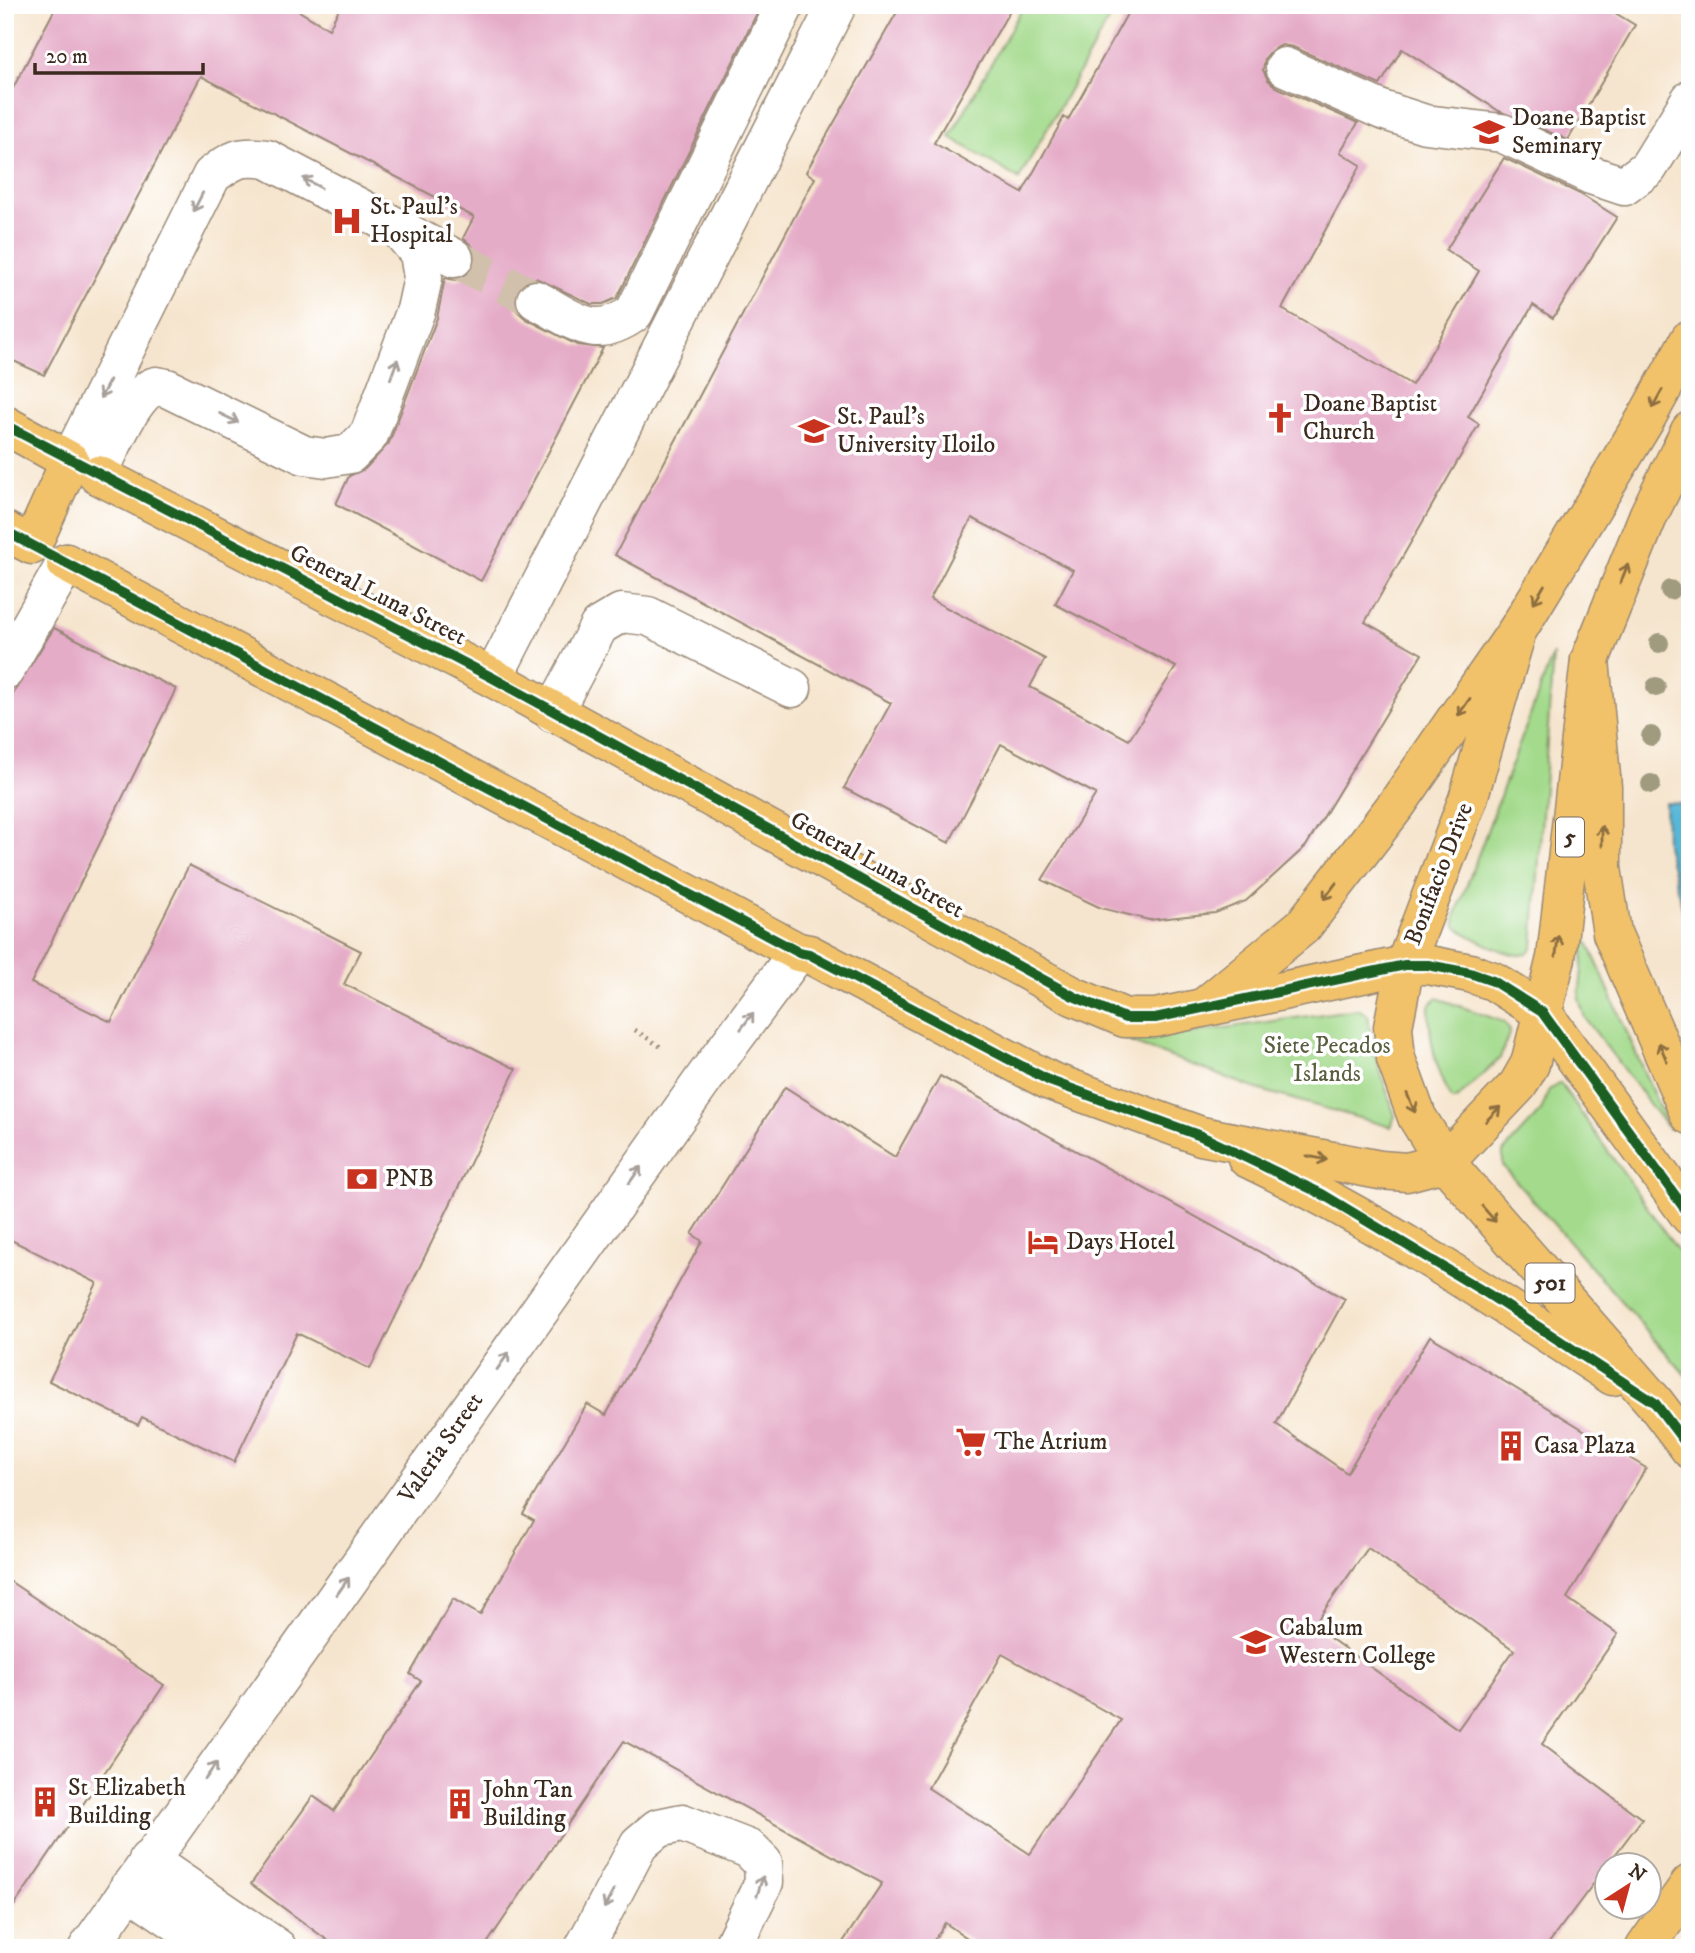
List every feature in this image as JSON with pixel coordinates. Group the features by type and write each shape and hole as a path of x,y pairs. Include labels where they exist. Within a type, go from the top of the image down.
{"main road":[{"name":"Bonifacio Drive","path":"1445,1162 1417,1117 1396,1059 1392,1027 1405,965 1468,799 1517,631 1645,420 1690,340"},
{"name":"General Luna Street","path":"5,425 494,678 553,713 1073,996 1125,1018 1180,1015 1405,965 1428,965 1470,973 1493,982 1542,1012 1690,1216"},
{"name":"5","path":"1445,1162 1522,1080 1530,1064 1556,958 1590,660 1649,514 1690,431"},
{"path":"84,468 19,538 798,952 808,954 1050,1081 1201,1136 1322,1194 1488,1294 1655,1403"},
{"path":"1203,1008 1303,926 1396,804 1517,631"},
{"path":"1590,660 1602,787 1602,868 1612,933 1690,1115"},
{"path":"1201,1136 1395,1172 1422,1169 1445,1162"},
{"name":"501","path":"1445,1162 1655,1403 1690,1449"},
{"path":"1645,1948 1690,1884"}],"street":[{"path":"536,300 590,327 606,329 634,313 785,5"},
{"path":"494,678 837,5"},
{"path":"1285,67 1382,110 1425,124 1502,133 1591,175 1624,186 1648,168 1690,100"},
{"path":"84,468 212,175 230,162 245,155 267,159 454,258"},
{"path":"84,468 148,389 156,386 167,388 304,455 326,458 350,454 369,435 416,310 423,278 419,253 398,228"},
{"path":"5,670 66,563"},
{"path":"553,713 599,626 621,613 648,615 792,688"},
{"name":"Valeria Street","path":"88,1948 706,1076 798,952"},
{"path":"584,1948 639,1844 658,1828 682,1823 749,1849 763,1863 764,1882 732,1948"},
{"path":"138,1874 215,1948"},
{"path":"138,1874 277,1948"}],"green space":[{"path":"1024,5 1117,5 1019,179 950,137"},
{"path":"1553,654 1533,947 1528,953 1519,955 1468,935 1456,926 1455,917"},
{"path":"1585,939 1669,1130 1585,1018 1579,999"},
{"name":"Siete Pecados Islands","path":"1437,998 1504,1022 1510,1031 1500,1058 1456,1100 1452,1100 1441,1076 1432,1042 1429,1005"},
{"name":"Siete Pecados Islands","path":"1358,1009 1368,1015 1373,1049 1395,1116 1391,1127 1257,1089 1133,1043 1093,1023 1158,1034 1190,1033"},
{"path":"1560,1083 1690,1268 1690,1380 1503,1166 1503,1152 1541,1111 1549,1090"}],"water":[{"path":"1665,803 1686,804 1690,939 1666,845"}],"building":[{"path":"57,5 289,5 329,29 341,5 761,5 617,298 603,304 591,304 536,278 524,282 517,290 514,300 517,311 526,319 577,345 603,348 481,581 336,504 349,476 365,469 389,443 437,318 445,278 455,280 465,277 474,268 476,257 473,247 463,238 474,217 201,76 44,375 5,357 5,103"},
{"path":"901,5 1013,5 934,143 1022,193 1064,117 1068,120 1132,5 1602,5 1635,25 1568,140 1499,111 1402,49 1380,85 1293,47 1282,45 1272,50 1265,58 1263,70 1268,80 1276,87 1358,123 1340,152 1361,165 1282,309 1412,385 1479,271 1446,250 1504,158 1580,194 1617,217 1553,318 1533,305 1468,417 1479,424 1365,622 1422,654 1306,846 1246,901 1215,913 1149,920 1101,908 1042,880 1096,794 1001,744 949,843 844,788 891,703 615,555 815,178 806,172","holes":["972,518 1073,570 1055,604 1176,667 1129,740 1030,687 1045,659 930,599"]},
{"path":"54,628 176,689 31,983 111,1022 189,865 361,951 344,984 516,1069 370,1369 297,1333 234,1462 142,1417 138,1425 49,1381 97,1283 5,1237 5,706"},
{"path":"940,1076 1345,1299 1276,1424 1347,1473 1430,1336 1646,1468 1567,1598 1618,1634 1542,1744 1642,1819 1617,1852 1594,1852 1594,1883 1545,1948 982,1948 945,1923 929,1948 839,1948 882,1883 624,1741 484,1948 338,1948 251,1884 313,1796 334,1811 421,1681 410,1674 453,1599 480,1615 534,1520 523,1514 587,1404 606,1415 702,1241 692,1234 785,1087 895,1157","holes":["1368,1548 1514,1650 1458,1729 1313,1626","1002,1654 1121,1720 1030,1854 928,1788"]},
{"name":"St Elizabeth Building","path":"5,1578 164,1685 5,1919"}],"tunnel":[{"path":"454,258 536,300"}],"cycle path":[{"path":"5,425 493,678 1073,996 1125,1018 1155,1018 1405,965 1428,965 1470,973 1493,981 1542,1012 1690,1216"},
{"path":"5,531 798,952 809,954 1050,1081 1201,1136 1322,1194 1488,1294 1655,1403 1690,1449"}],"place":[{"name":"Doane Baptist Seminary","path":"1489,132"},
{"name":"St. Paul's Hospital","path":"347,221"},
{"name":"Doane Baptist Church","path":"1280,418"},
{"name":"St. Paul's University Iloilo","path":"814,431"},
{"name":"PNB","path":"362,1179"},
{"name":"Days Hotel","path":"1043,1242"},
{"name":"The Atrium","path":"971,1442"},
{"name":"Casa Plaza","path":"1511,1446"},
{"name":"Cabalum Western College","path":"1256,1642"},
{"name":"St Elizabeth Building","path":"45,1802"},
{"name":"John Tan Building","path":"460,1804"}]}
